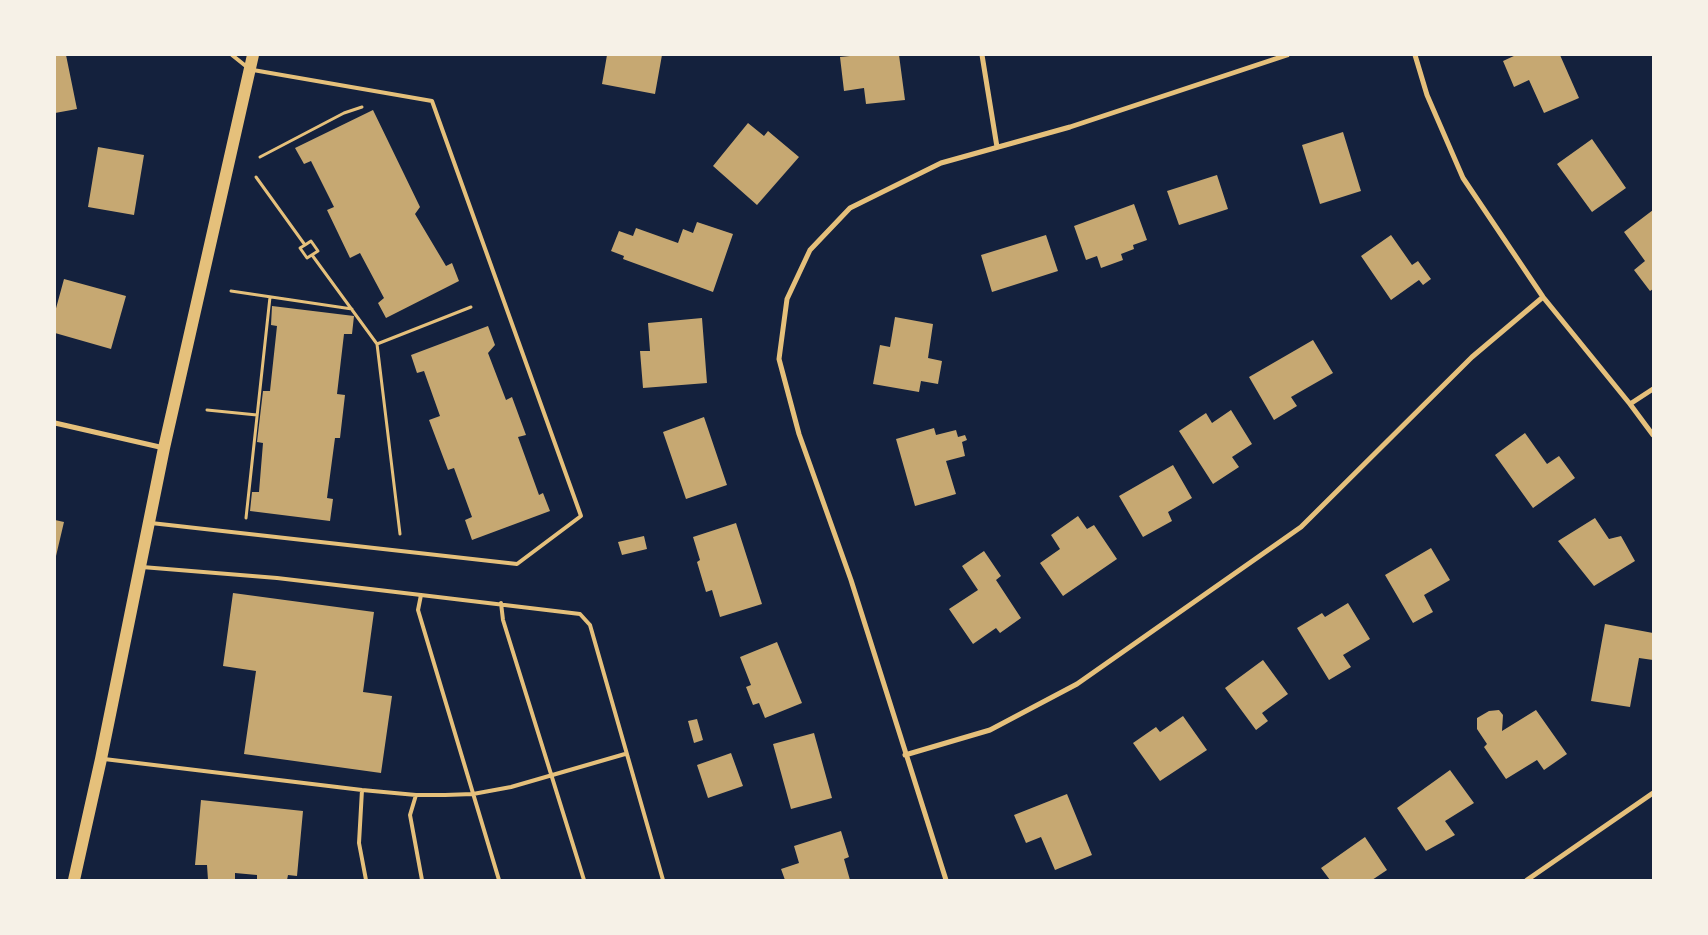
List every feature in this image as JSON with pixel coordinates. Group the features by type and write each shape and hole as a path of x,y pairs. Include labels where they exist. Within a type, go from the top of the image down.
{"main road":[{"path":"74,880 102,759 164,448 253,55"}],"street":[{"path":"982,55 997,147"},
{"path":"946,880 851,580 798,434 779,359 787,299 810,250 850,208 941,163 1070,127 1287,55"},
{"path":"1415,55 1427,95 1464,178 1544,297 1630,404 1653,436"},
{"path":"905,755 990,730 1077,684 1301,527 1472,357 1544,297"},
{"path":"1630,404 1653,389"},
{"path":"55,423 164,448"},
{"path":"1527,880 1653,793"}],"lane":[{"path":"149,523 517,564 581,516 432,101 250,69 232,55"},
{"path":"140,567 277,578 501,603 580,614 590,625 625,754 663,880"},
{"path":"421,595 418,610 499,880"},
{"path":"501,603 503,620 584,880"},
{"path":"102,759 416,795 473,794 511,787 625,754"},
{"path":"362,790 359,843 366,880"},
{"path":"416,795 410,815 422,880"}],"path":[{"path":"260,157 344,113 369,106"},
{"path":"256,177 305,244"},
{"path":"311,241 318,251 307,258 300,248 305,244 311,241"},
{"path":"312,255 377,344 400,536"},
{"path":"231,292 352,309"},
{"path":"246,518 270,298"},
{"path":"377,344 471,307"},
{"path":"207,410 257,415"}],"building":[{"path":"55,55 66,55 77,109 55,113"},
{"path":"607,55 662,55 655,94 602,84"},
{"path":"899,55 905,100 866,104 864,88 844,91 840,57"},
{"path":"1516,55 1560,55 1579,98 1544,113 1529,80 1514,87 1503,61"},
{"path":"373,110 420,207 415,214 446,266 452,263 459,281 386,318 378,303 384,298 360,253 350,258 327,210 334,207 311,161 304,164 295,148"},
{"path":"748,123 764,136 768,131 799,157 757,205 713,166"},
{"path":"1343,132 1361,191 1320,204 1302,145"},
{"path":"1592,139 1626,188 1592,212 1557,164"},
{"path":"98,147 144,155 134,215 88,207"},
{"path":"1217,175 1228,209 1179,225 1167,191"},
{"path":"1134,204 1147,240 1133,245 1134,249 1121,254 1123,260 1101,268 1097,256 1086,260 1074,226"},
{"path":"1653,210 1653,289 1650,291 1634,270 1645,261 1624,232"},
{"path":"697,222 733,234 713,292 623,259 624,256 611,251 619,231 633,236 636,228 678,243 683,229 693,233"},
{"path":"1046,235 1058,271 992,292 981,255"},
{"path":"1391,235 1412,265 1418,261 1431,279 1423,285 1419,280 1391,300 1361,256"},
{"path":"64,279 126,296 111,349 55,333 55,312"},
{"path":"272,306 354,316 352,334 344,334 337,394 345,395 340,438 335,438 327,498 333,499 330,521 250,511 252,492 259,492 263,443 257,442 263,391 270,391 277,326 271,325"},
{"path":"895,317 933,324 928,358 942,361 938,384 921,381 919,392 873,384 880,345 890,347"},
{"path":"702,318 707,383 643,388 640,351 650,351 648,323"},
{"path":"488,326 495,345 488,353 506,400 512,397 526,435 518,437 539,495 543,493 550,511 472,540 465,520 472,517 454,468 448,470 429,420 440,416 424,371 417,373 411,355"},
{"path":"1313,340 1333,373 1291,397 1297,406 1274,420 1249,377"},
{"path":"1231,410 1252,444 1232,457 1239,467 1213,484 1179,431 1206,413 1212,423"},
{"path":"704,417 727,485 686,499 663,432"},
{"path":"934,428 936,435 956,430 958,437 965,435 967,440 962,442 965,456 946,461 956,494 915,506 896,439"},
{"path":"1525,433 1547,464 1559,456 1575,478 1533,508 1495,455"},
{"path":"1173,465 1192,498 1168,512 1172,521 1143,537 1119,496"},
{"path":"1078,516 1087,529 1094,525 1117,559 1063,596 1040,563 1060,549 1051,535"},
{"path":"1595,518 1609,539 1621,536 1635,561 1594,586 1558,541"},
{"path":"55,520 64,522 56,556 55,556"},
{"path":"736,523 762,604 720,617 712,590 706,592 697,562 700,560 693,537"},
{"path":"644,536 647,549 622,555 618,542"},
{"path":"1431,548 1450,580 1424,595 1433,612 1413,623 1385,575"},
{"path":"984,551 1001,576 996,580 1021,618 1000,633 996,628 973,644 949,609 978,590 962,566"},
{"path":"233,593 374,612 363,692 392,696 381,773 244,754 256,671 223,666"},
{"path":"1348,603 1370,639 1343,655 1351,667 1329,680 1297,628 1322,613 1325,617"},
{"path":"1605,624 1653,633 1653,660 1639,658 1630,707 1591,701"},
{"path":"777,642 802,703 765,718 759,703 753,705 746,687 751,685 740,657"},
{"path":"1263,660 1288,694 1262,713 1268,721 1256,730 1225,688"},
{"path":"1499,710 1503,715 1502,731 1536,710 1567,754 1544,770 1537,760 1506,779 1484,747 1487,744 1477,729 1477,718 1489,711"},
{"path":"1183,716 1207,750 1160,781 1133,743 1156,727 1160,732"},
{"path":"697,719 703,740 694,743 688,721"},
{"path":"814,733 832,798 791,809 773,744"},
{"path":"731,753 743,786 708,798 697,765"},
{"path":"1450,770 1474,803 1445,821 1455,835 1426,851 1397,808"},
{"path":"1067,794 1092,855 1055,870 1041,837 1026,843 1014,815"},
{"path":"201,800 303,811 297,876 288,875 287,880 257,880 257,875 235,873 235,880 208,880 207,865 195,865"},
{"path":"841,831 849,857 844,859 850,880 785,880 781,869 799,863 794,846"},
{"path":"1365,837 1387,870 1372,880 1330,880 1321,868"}]}
